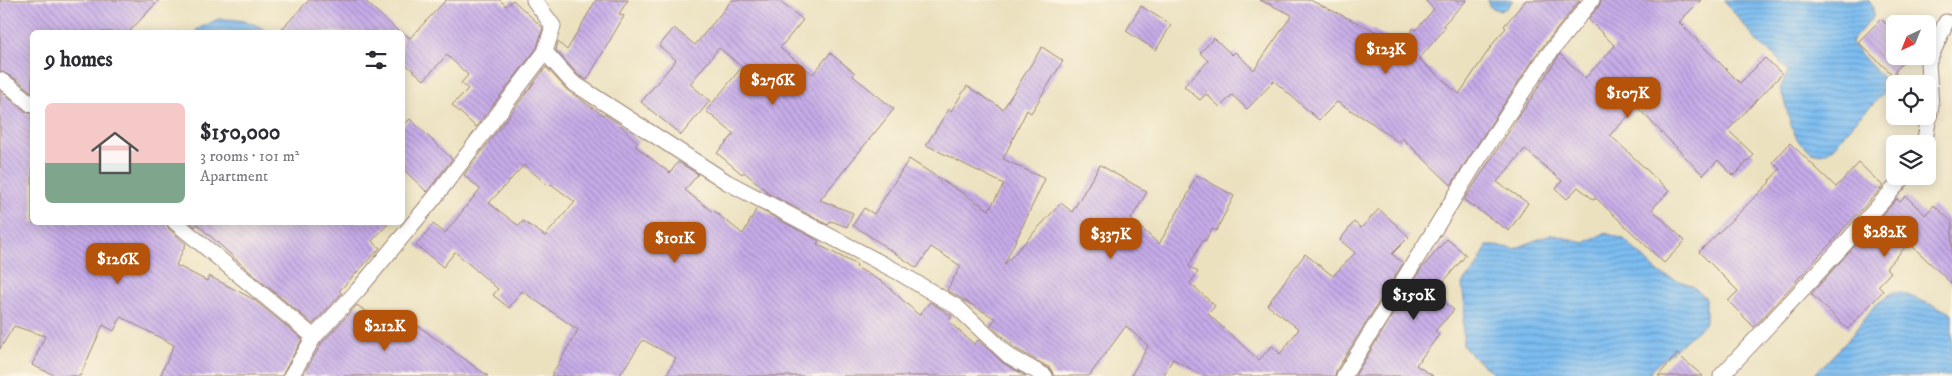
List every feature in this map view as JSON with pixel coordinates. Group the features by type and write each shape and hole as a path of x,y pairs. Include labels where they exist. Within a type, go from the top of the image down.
{"street":[{"path":"291,376 314,337 358,290 435,198 545,52 553,26 534,0"},
{"path":"1344,376 1475,164 1533,76 1592,0"},
{"path":"1926,135 1931,106 1928,62 1946,22"},
{"path":"545,52 572,82 719,177 898,272 957,307 1009,356 1045,376"},
{"path":"0,80 30,103"},
{"path":"1721,376 1898,185"},
{"path":"179,225 314,337"}],"water":[{"path":"1488,0 1513,0 1507,8 1500,11 1489,6"},
{"path":"1724,0 1868,0 1873,7 1873,17 1851,43 1886,80 1886,91 1851,126 1837,144 1828,151 1818,154 1800,143 1791,124 1780,89 1788,71 1774,55 1759,44"},
{"path":"218,19 233,19 245,21 265,30 196,30"},
{"path":"1605,233 1624,239 1660,274 1691,285 1706,298 1706,323 1652,369 1649,376 1497,376 1473,357 1463,346 1465,307 1462,284 1474,272 1487,246 1514,249 1551,234 1584,243"},
{"path":"1893,292 1902,293 1952,313 1952,376 1813,376 1847,341 1874,306"}],"building":[{"path":"0,0 159,0 131,30 30,30 30,91 16,79 0,71"},
{"path":"309,0 364,0 397,30 281,30"},
{"path":"446,0 500,0 506,6 513,0 543,28 537,48 476,127 452,105 468,89 461,83 468,75 447,55 424,80 405,64 405,34 410,38"},
{"path":"596,0 628,0 619,14 624,16 587,80 578,75 556,50 558,42 567,50"},
{"path":"732,0 778,0 803,20 780,48 813,74 830,53 855,73 853,76 894,109 820,200 853,213 847,227 831,221 828,225 766,192 744,172 742,174 717,153 734,134 706,111 742,67 719,48 690,84 710,101 681,135 641,102 676,60 659,46 674,28 695,45"},
{"path":"1260,0 1310,0 1404,45 1413,28 1416,30 1434,9 1425,0 1467,0 1443,25 1446,27 1419,59 1459,94 1497,38 1506,28 1504,26 1526,0 1580,0 1536,55 1451,185 1402,138 1399,143 1372,123 1337,102 1319,120 1274,81 1247,109 1232,95 1220,107 1206,94 1200,100 1184,86 1208,61 1200,53 1214,38 1232,55 1235,52 1254,70 1292,15"},
{"path":"1601,0 1701,0 1679,22 1740,83 1765,58 1782,74 1728,130 1754,155 1733,176 1718,160 1703,175 1637,107 1610,135 1669,191 1652,209 1685,241 1664,263 1596,198 1594,200 1578,187 1567,199 1556,189 1562,181 1525,149 1497,182 1528,203 1509,231 1464,200 1560,54 1585,78 1615,46 1588,19 1599,6"},
{"path":"1141,6 1171,25 1156,50 1126,31"},
{"path":"1881,19 1886,24 1886,65 1901,65 1895,71 1895,75 1893,75 1858,42"},
{"path":"1042,47 1063,61 1031,113 1027,110 1003,159 1045,179 1004,265 1061,203 1072,212 1100,165 1147,192 1131,219 1159,244 1197,175 1234,196 1216,231 1212,229 1205,241 1203,240 1189,266 1198,272 1190,283 1215,306 1208,314 1259,360 1272,346 1280,354 1299,329 1267,305 1305,254 1333,276 1355,253 1340,240 1354,222 1361,228 1379,209 1409,237 1392,254 1403,263 1336,371 1335,376 1203,376 1173,359 1163,376 1131,376 1148,346 1126,326 1089,376 1054,376 1050,368 1015,348 990,325 996,319 947,290 961,266 931,247 917,268 853,225 864,208 874,214 909,159 989,210 1004,184 926,145 949,109 951,111 967,86 1003,109"},
{"path":"546,67 567,90 619,124 638,142 635,146 670,173 678,162 698,174 685,190 743,234 757,208 819,241 817,244 857,265 856,267 884,283 919,315 930,302 951,315 948,321 974,344 978,340 1003,363 1026,376 666,376 676,358 643,340 619,376 551,376 578,330 522,291 509,308 493,295 498,289 455,252 443,267 416,245 433,224 445,233 480,189 464,175","holes":["524,165 549,186 551,184 575,202 545,236 523,221 519,226 489,203"]},
{"path":"0,91 30,113 30,225 167,225 169,229 186,244 176,265 207,281 209,276 253,299 302,339 282,376 160,376 174,345 121,317 114,331 103,325 80,376 56,376 32,365 45,336 14,326 0,349"},
{"path":"410,119 452,159 427,192 405,171 405,124"},
{"path":"1790,143 1836,187 1859,163 1883,186 1754,327 1728,301 1738,291 1699,252 1770,182 1780,169 1773,162"},
{"path":"1906,196 1925,215 1934,205 1952,222 1952,284 1909,243 1886,268 1891,272 1878,286 1883,291 1848,329 1811,294 1897,199 1900,202"},
{"path":"198,225 387,225 372,241 380,248 339,291 342,293 313,324 250,272"},
{"path":"1447,239 1466,255 1434,293 1454,310 1435,331 1439,335 1416,365 1433,376 1355,376 1421,269"},
{"path":"357,305 387,327 390,322 402,330 410,320 488,376 302,376 322,343"},
{"path":"1677,354 1703,376 1658,376"}]}
